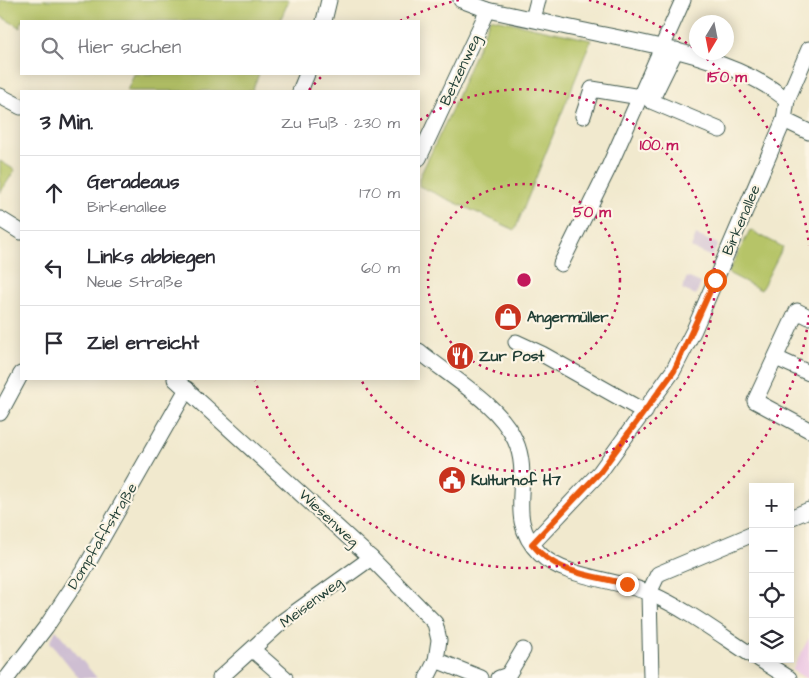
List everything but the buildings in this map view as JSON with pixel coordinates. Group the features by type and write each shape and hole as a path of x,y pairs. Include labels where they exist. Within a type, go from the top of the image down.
{"street":[{"path":"324,20 329,0"},
{"path":"461,0 488,10 669,48 715,63 770,86 787,100"},
{"path":"533,19 538,0"},
{"path":"683,0 651,101 720,130"},
{"name":"Betzenweg","path":"420,156 488,10"},
{"path":"561,264 608,169 640,97 669,48"},
{"name":"Birkenallee","path":"532,544 600,472 674,371 694,330 784,120 787,100 809,49"},
{"path":"300,90 307,75"},
{"path":"583,116 592,89 640,97"},
{"path":"0,96 20,106"},
{"path":"784,120 809,132"},
{"path":"0,219 20,231"},
{"path":"809,318 798,311 755,401 809,430"},
{"path":"516,342 542,354 645,412"},
{"path":"420,352 485,404 501,420 515,439 522,469 520,519 523,530 532,544 549,562 563,570 627,584 649,593 681,610 749,653"},
{"path":"776,358 809,373"},
{"path":"0,413 20,376"},
{"name":"Wiesenweg","path":"176,380 371,558 435,623 439,640 436,660 427,678"},
{"name":"Dompfaffstraße","path":"7,678 46,627 84,570 187,389"},
{"path":"794,516 809,510"},
{"path":"651,678 649,593 658,574 749,536"},
{"name":"Meisenweg","path":"220,678 284,622 371,558"},
{"path":"252,650 285,678"},
{"path":"499,678 508,675 523,650"},
{"path":"436,660 481,678"},
{"path":"765,663 789,678"}],"shaded area":[{"path":"696,235 718,244 712,257 691,248"},
{"path":"687,277 701,283 696,295 682,289"},
{"path":"56,630 97,678 79,678 50,642"},
{"path":"809,638 809,678 805,678 792,670"}],"green space":[{"path":"0,0 289,0 280,20 20,20 20,27 0,16"},
{"path":"490,18 591,40 515,230 420,186 420,176 452,109"},
{"path":"134,75 259,75 252,90 127,90"},
{"path":"0,161 15,170 0,193"},
{"path":"750,230 783,247 761,290 728,273"}],"place":[{"name":"Angermüller","path":"508,317"},
{"name":"Zur Post","path":"460,356"},
{"name":"Kulturhof H7","path":"452,480"}],"route":[{"path":"627,584 563,570 539,554 532,544 600,472 674,371 715,280"}]}
